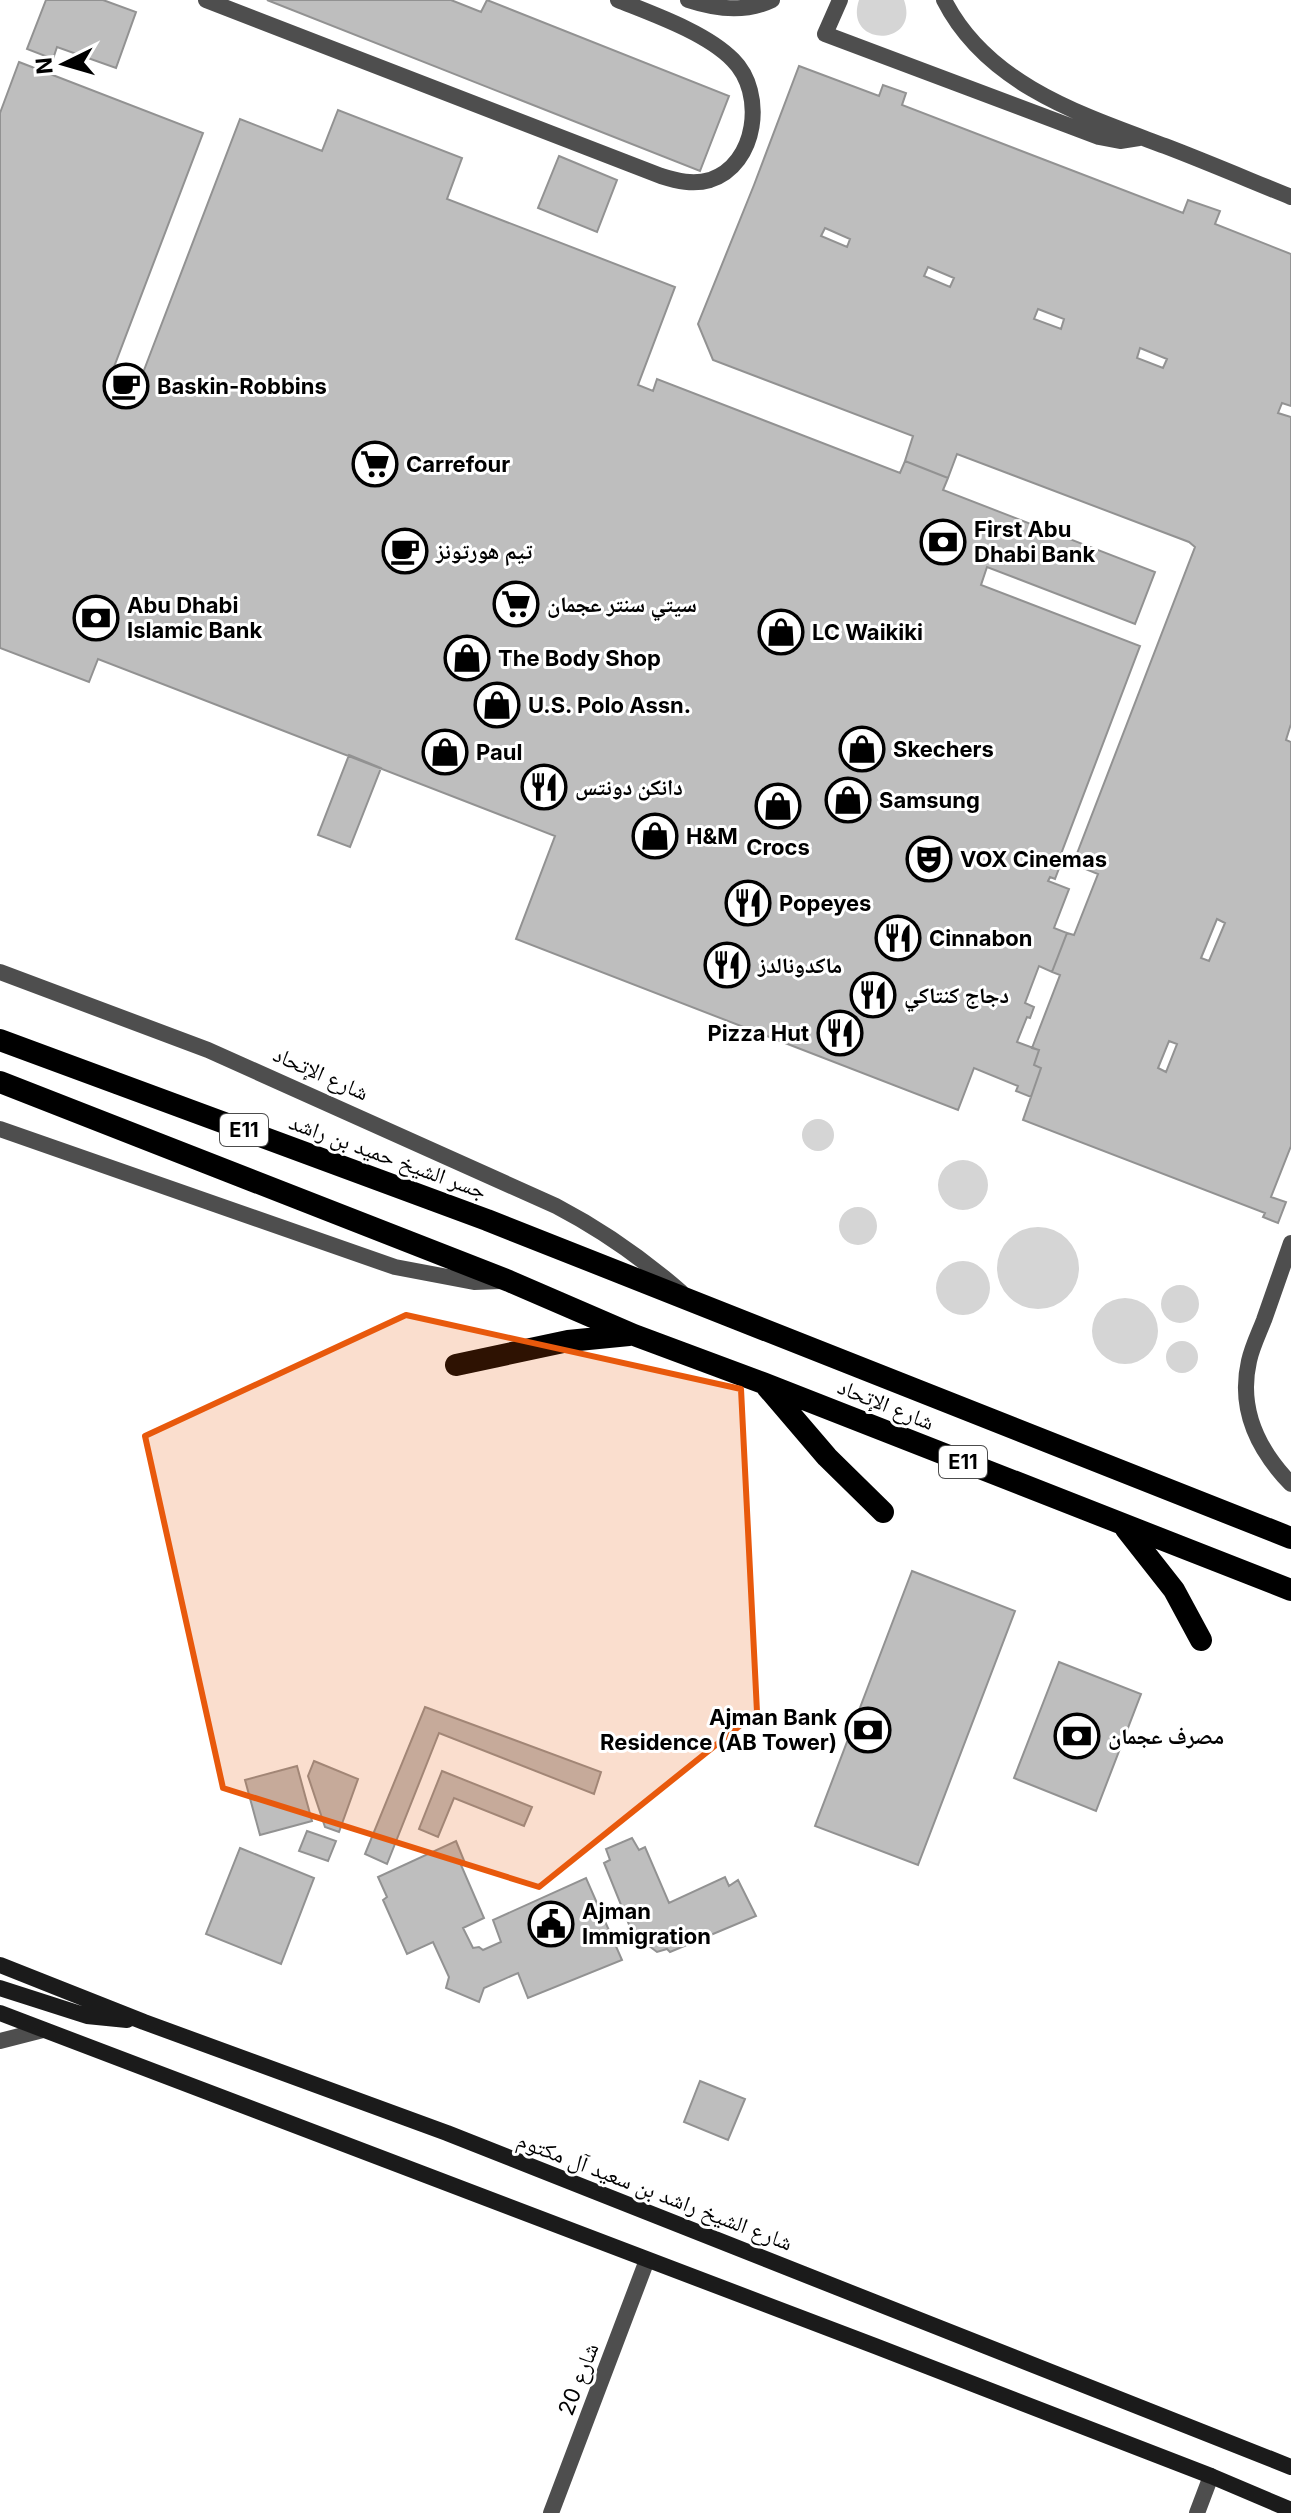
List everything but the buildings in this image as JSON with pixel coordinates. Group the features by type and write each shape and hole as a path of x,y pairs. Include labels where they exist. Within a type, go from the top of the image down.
{"highway":[{"name":"جسر الشيخ حميد بن راشد","path":"0,1040 487,1220"},
{"name":"شارع الإتحاد","path":"0,1082 509,1281 634,1335 1291,1590"},
{"name":"شارع الإتحاد","path":"487,1220 1291,1538"},
{"path":"456,1365 568,1341 634,1335"},
{"path":"763,1383 827,1457 883,1512"},
{"path":"1122,1525 1174,1590 1201,1640"}],"main road":[{"name":"شارع الشيخ راشد بن سعيد آل مكتوم","path":"0,1965 144,2022 447,2133 1291,2467"},
{"path":"0,1988 87,2016 144,2022"},
{"path":"0,2013 1211,2476 1291,2510"}],"street":[{"path":"206,0 661,176 686,183 710,180 732,167 747,146 753,122 750,90 736,62 712,42 618,0"},
{"path":"688,0 715,8 741,8 772,0"},
{"path":"840,0 825,34 1090,134 1120,141 1140,138"},
{"path":"944,0 970,38 993,63 1023,85 1056,103 1291,197"},
{"name":"شارع الإتحاد","path":"0,972 208,1050 556,1206 627,1248 688,1298"},
{"name":"شارع الإتحاد","path":"0,1129 395,1267 474,1282 509,1281"},
{"path":"1291,1243 1249,1360 1246,1387 1249,1416 1259,1443 1291,1484"},
{"path":"0,2041 43,2030"},
{"name":"شارع 20","path":"551,2513 647,2260"},
{"path":"1197,2513 1211,2476"}],"highlighted area":[{"path":"406,1315 741,1389 757,1712 539,1887 223,1788 145,1436"}],"shaded area":[{"path":"859,0 904,0 906,15 902,27 882,36 871,33 862,27 857,16"},
{"path":"818,1119 829,1124 834,1135 829,1146 818,1151 807,1146 802,1135 807,1124"},
{"path":"963,1160 981,1167 988,1185 981,1203 963,1210 945,1203 938,1185 945,1167"},
{"path":"858,1207 872,1212 877,1226 872,1240 858,1245 844,1240 839,1226 844,1212"},
{"path":"1038,1227 1054,1231 1067,1239 1075,1252 1079,1268 1075,1284 1067,1297 1054,1305 1038,1309 1022,1305 1009,1297 1001,1284 997,1268 1001,1252 1009,1239 1022,1231"},
{"path":"963,1261 982,1269 990,1288 982,1307 963,1315 944,1307 936,1288 944,1269"},
{"path":"1180,1285 1194,1290 1199,1304 1194,1318 1180,1323 1166,1318 1161,1304 1166,1290"},
{"path":"1131,1298 1149,1307 1156,1318 1156,1344 1149,1355 1138,1362 1119,1364 1101,1355 1094,1344 1092,1325 1101,1307 1112,1300"},
{"path":"1182,1341 1194,1345 1198,1357 1194,1369 1182,1373 1170,1369 1166,1357 1170,1345"}],"place":[{"name":"Baskin-Robbins","path":"126,386"},
{"name":"Carrefour","path":"375,464"},
{"name":"First Abu Dhabi Bank","path":"943,542"},
{"name":"تيم هورتونز","path":"405,551"},
{"name":"سيتي سنتر عجمان","path":"516,604"},
{"name":"Abu Dhabi Islamic Bank","path":"96,618"},
{"name":"LC Waikiki","path":"781,632"},
{"name":"The Body Shop","path":"467,658"},
{"name":"U.S. Polo Assn.","path":"497,705"},
{"name":"Skechers","path":"862,749"},
{"name":"Paul","path":"445,752"},
{"name":"دانكن دونتس","path":"544,787"},
{"name":"Samsung","path":"848,800"},
{"name":"Crocs","path":"778,806"},
{"name":"H&M","path":"655,836"},
{"name":"VOX Cinemas","path":"929,859"},
{"name":"Popeyes","path":"748,903"},
{"name":"Cinnabon","path":"898,938"},
{"name":"ماكدونالدز","path":"727,965"},
{"name":"دجاج كنتاكي","path":"873,995"},
{"name":"Pizza Hut","path":"840,1033"},
{"name":"Ajman Bank Residence (AB Tower)","path":"868,1730"},
{"name":"مصرف عجمان","path":"1077,1736"},
{"name":"Ajman Immigration","path":"551,1924"}]}
